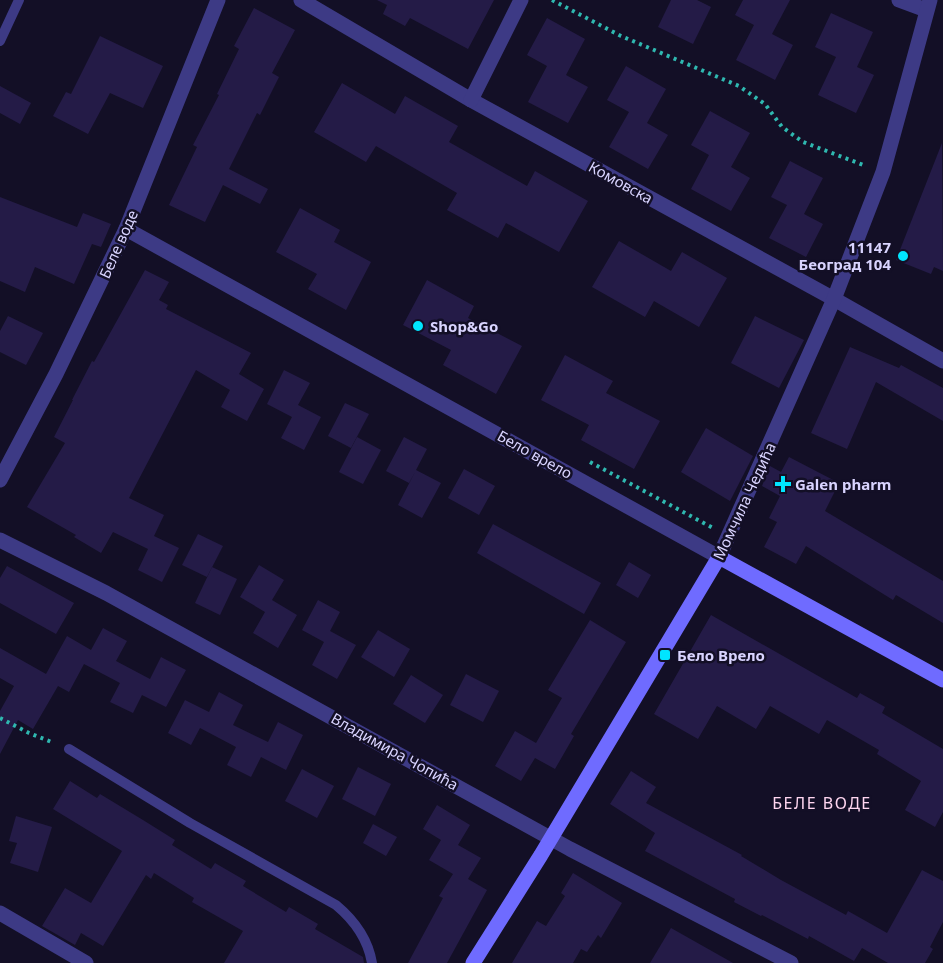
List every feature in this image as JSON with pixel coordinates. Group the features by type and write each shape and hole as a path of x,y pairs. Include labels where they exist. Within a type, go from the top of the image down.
{"street":[{"name":"Беле воде","path":"0,480 56,374 126,229 218,0"},
{"name":"Комовска","path":"301,0 471,100 834,298 943,361"},
{"path":"471,100 521,0"},
{"path":"899,0 928,5"},
{"name":"Момчила Чедића","path":"473,963 719,557 834,298 883,172 928,5"},
{"name":"Бело врело","path":"126,229 943,680"},
{"name":"Владимира Чопића","path":"0,540 106,593 551,837 790,963"},
{"path":"0,913 86,963"}],"lane":[{"path":"0,41 19,0"},
{"path":"69,749 190,823 336,905 348,915 362,934 372,963"}],"path":[{"path":"552,0 621,36 739,86 765,104 783,127 803,142 883,172"},
{"path":"0,718 29,734 69,749"}],"building":[{"path":"377,0 494,0 468,49 410,18 405,26 383,14 387,5"},
{"path":"671,0 697,0 711,7 693,44 658,27"},
{"path":"743,0 790,0 772,34 793,45 775,80 736,60 754,25 735,15"},
{"path":"254,8 295,30 272,73 279,77 260,115 257,113 229,169 268,189 260,204 223,185 205,222 169,205 197,147 193,145 219,95 217,94 239,49 234,46"},
{"path":"831,13 873,32 857,67 874,75 856,113 818,95 836,57 815,47"},
{"path":"547,18 585,39 566,75 588,87 568,123 528,102 547,66 527,55"},
{"path":"100,36 163,66 143,108 110,93 88,134 53,116 66,92 71,94"},
{"path":"626,66 666,89 647,123 668,135 648,169 609,147 629,112 607,100"},
{"path":"342,83 395,114 405,96 458,126 449,142 527,186 535,171 588,201 559,252 506,223 498,238 447,210 457,193 376,146 366,162 314,132"},
{"path":"0,86 31,103 20,124 0,113"},
{"path":"710,111 750,133 731,167 750,178 731,211 691,189 709,155 691,145"},
{"path":"942,143 943,271 934,267 931,274 896,260"},
{"path":"790,161 823,178 804,214 823,224 806,257 769,238 787,205 771,197"},
{"path":"0,197 77,227 83,213 111,224 101,247 92,244 74,284 35,267 25,292 0,281"},
{"path":"300,208 340,230 334,242 371,262 346,310 308,289 317,274 276,252"},
{"path":"619,241 671,271 682,252 727,278 699,327 654,301 645,317 592,287"},
{"path":"145,270 169,282 159,300 168,305 166,309 251,353 239,374 264,389 247,421 221,407 230,390 196,370 129,498 164,515 154,536 179,548 162,582 138,570 148,549 113,532 101,553 74,537 76,535 27,507 65,443 54,437 72,400"},
{"path":"427,280 474,306 468,318 522,346 496,394 443,365 451,350 403,325"},
{"path":"8,316 43,333 26,365 0,352 0,331"},
{"path":"755,316 804,340 779,388 731,363"},
{"path":"850,347 899,368 901,365 943,388 943,421 876,382 847,449 811,433"},
{"path":"565,355 613,381 606,393 660,421 634,469 581,440 589,425 541,400"},
{"path":"284,370 310,383 298,405 321,417 304,450 281,438 292,417 267,404"},
{"path":"345,403 369,414 351,448 328,436"},
{"path":"706,428 753,456 730,501 681,472"},
{"path":"357,437 381,450 363,484 339,472"},
{"path":"404,437 427,449 416,470 441,483 422,518 398,505 415,472 409,483 386,471"},
{"path":"789,457 839,483 825,511 943,581 943,623 896,595 893,600 806,546 796,564 764,547 777,522 769,518 780,496 762,486 770,466 781,472"},
{"path":"464,469 495,486 479,515 448,498"},
{"path":"493,524 601,583 584,614 477,553"},
{"path":"198,534 223,546 207,577 182,565"},
{"path":"629,562 651,575 638,598 616,585"},
{"path":"259,565 284,580 272,600 297,615 278,648 253,633 265,612 240,597"},
{"path":"7,566 74,603 56,634 0,603 0,578"},
{"path":"212,567 237,579 220,615 195,603"},
{"path":"318,600 340,612 330,631 356,645 337,679 312,665 324,642 302,630"},
{"path":"711,615 857,698 860,693 885,707 882,713 943,749 943,812 935,827 905,810 921,781 877,754 879,750 827,720 819,734 770,706 756,729 717,706 698,739 654,714"},
{"path":"590,620 626,642 571,734 574,736 555,769 535,758 521,781 495,766 515,731 536,743 562,698 548,690"},
{"path":"103,628 127,641 116,661 150,679 161,657 186,670 166,707 142,695 133,713 110,702 120,683 84,664 69,692 58,686 33,729 18,720 0,754 0,711 14,686 0,678 0,648 46,674 67,636 91,650"},
{"path":"378,630 410,649 394,677 361,657"},
{"path":"466,674 499,691 483,722 450,705"},
{"path":"411,675 443,695 425,723 393,704"},
{"path":"219,692 243,705 233,725 268,742 278,722 303,735 286,770 261,757 251,777 227,765 236,747 200,728 191,745 168,733 185,700 209,712"},
{"path":"358,767 391,784 375,816 342,799"},
{"path":"302,769 334,786 317,818 285,801"},
{"path":"631,771 656,787 646,803 742,855 781,880 846,915 848,911 887,933 922,870 943,881 943,922 930,947 933,949 925,963 888,963 862,948 854,961 809,936 808,939 734,902 735,899 645,851 655,833 610,804"},
{"path":"70,781 97,798 100,794 143,820 175,840 172,845 211,869 215,863 246,881 243,886 286,912 289,907 318,924 315,929 363,957 364,963 224,963 243,931 192,902 194,898 154,873 151,879 146,875 103,946 81,933 75,945 42,926 65,888 91,903 122,851 53,809"},
{"path":"437,805 470,825 458,845 481,858 468,879 487,890 447,963 408,963 443,898 439,896 453,874 429,860 441,840 423,829"},
{"path":"16,816 52,827 38,872 10,863 17,843 9,841"},
{"path":"373,824 397,837 386,856 363,843"},
{"path":"573,873 622,903 601,938 598,935 587,952 581,949 573,963 512,963 537,921 546,926 565,896 561,893"},
{"path":"671,928 733,963 650,963"}],"place":[{"name":"11147 Београд 104","path":"903,256"},
{"name":"Shop&Go","path":"418,326"},
{"name":"Galen pharm","path":"783,484"},
{"name":"Бело Врело","path":"665,655"}],"district":[{"name":"БЕЛЕ ВОДЕ","path":"822,803"}]}
